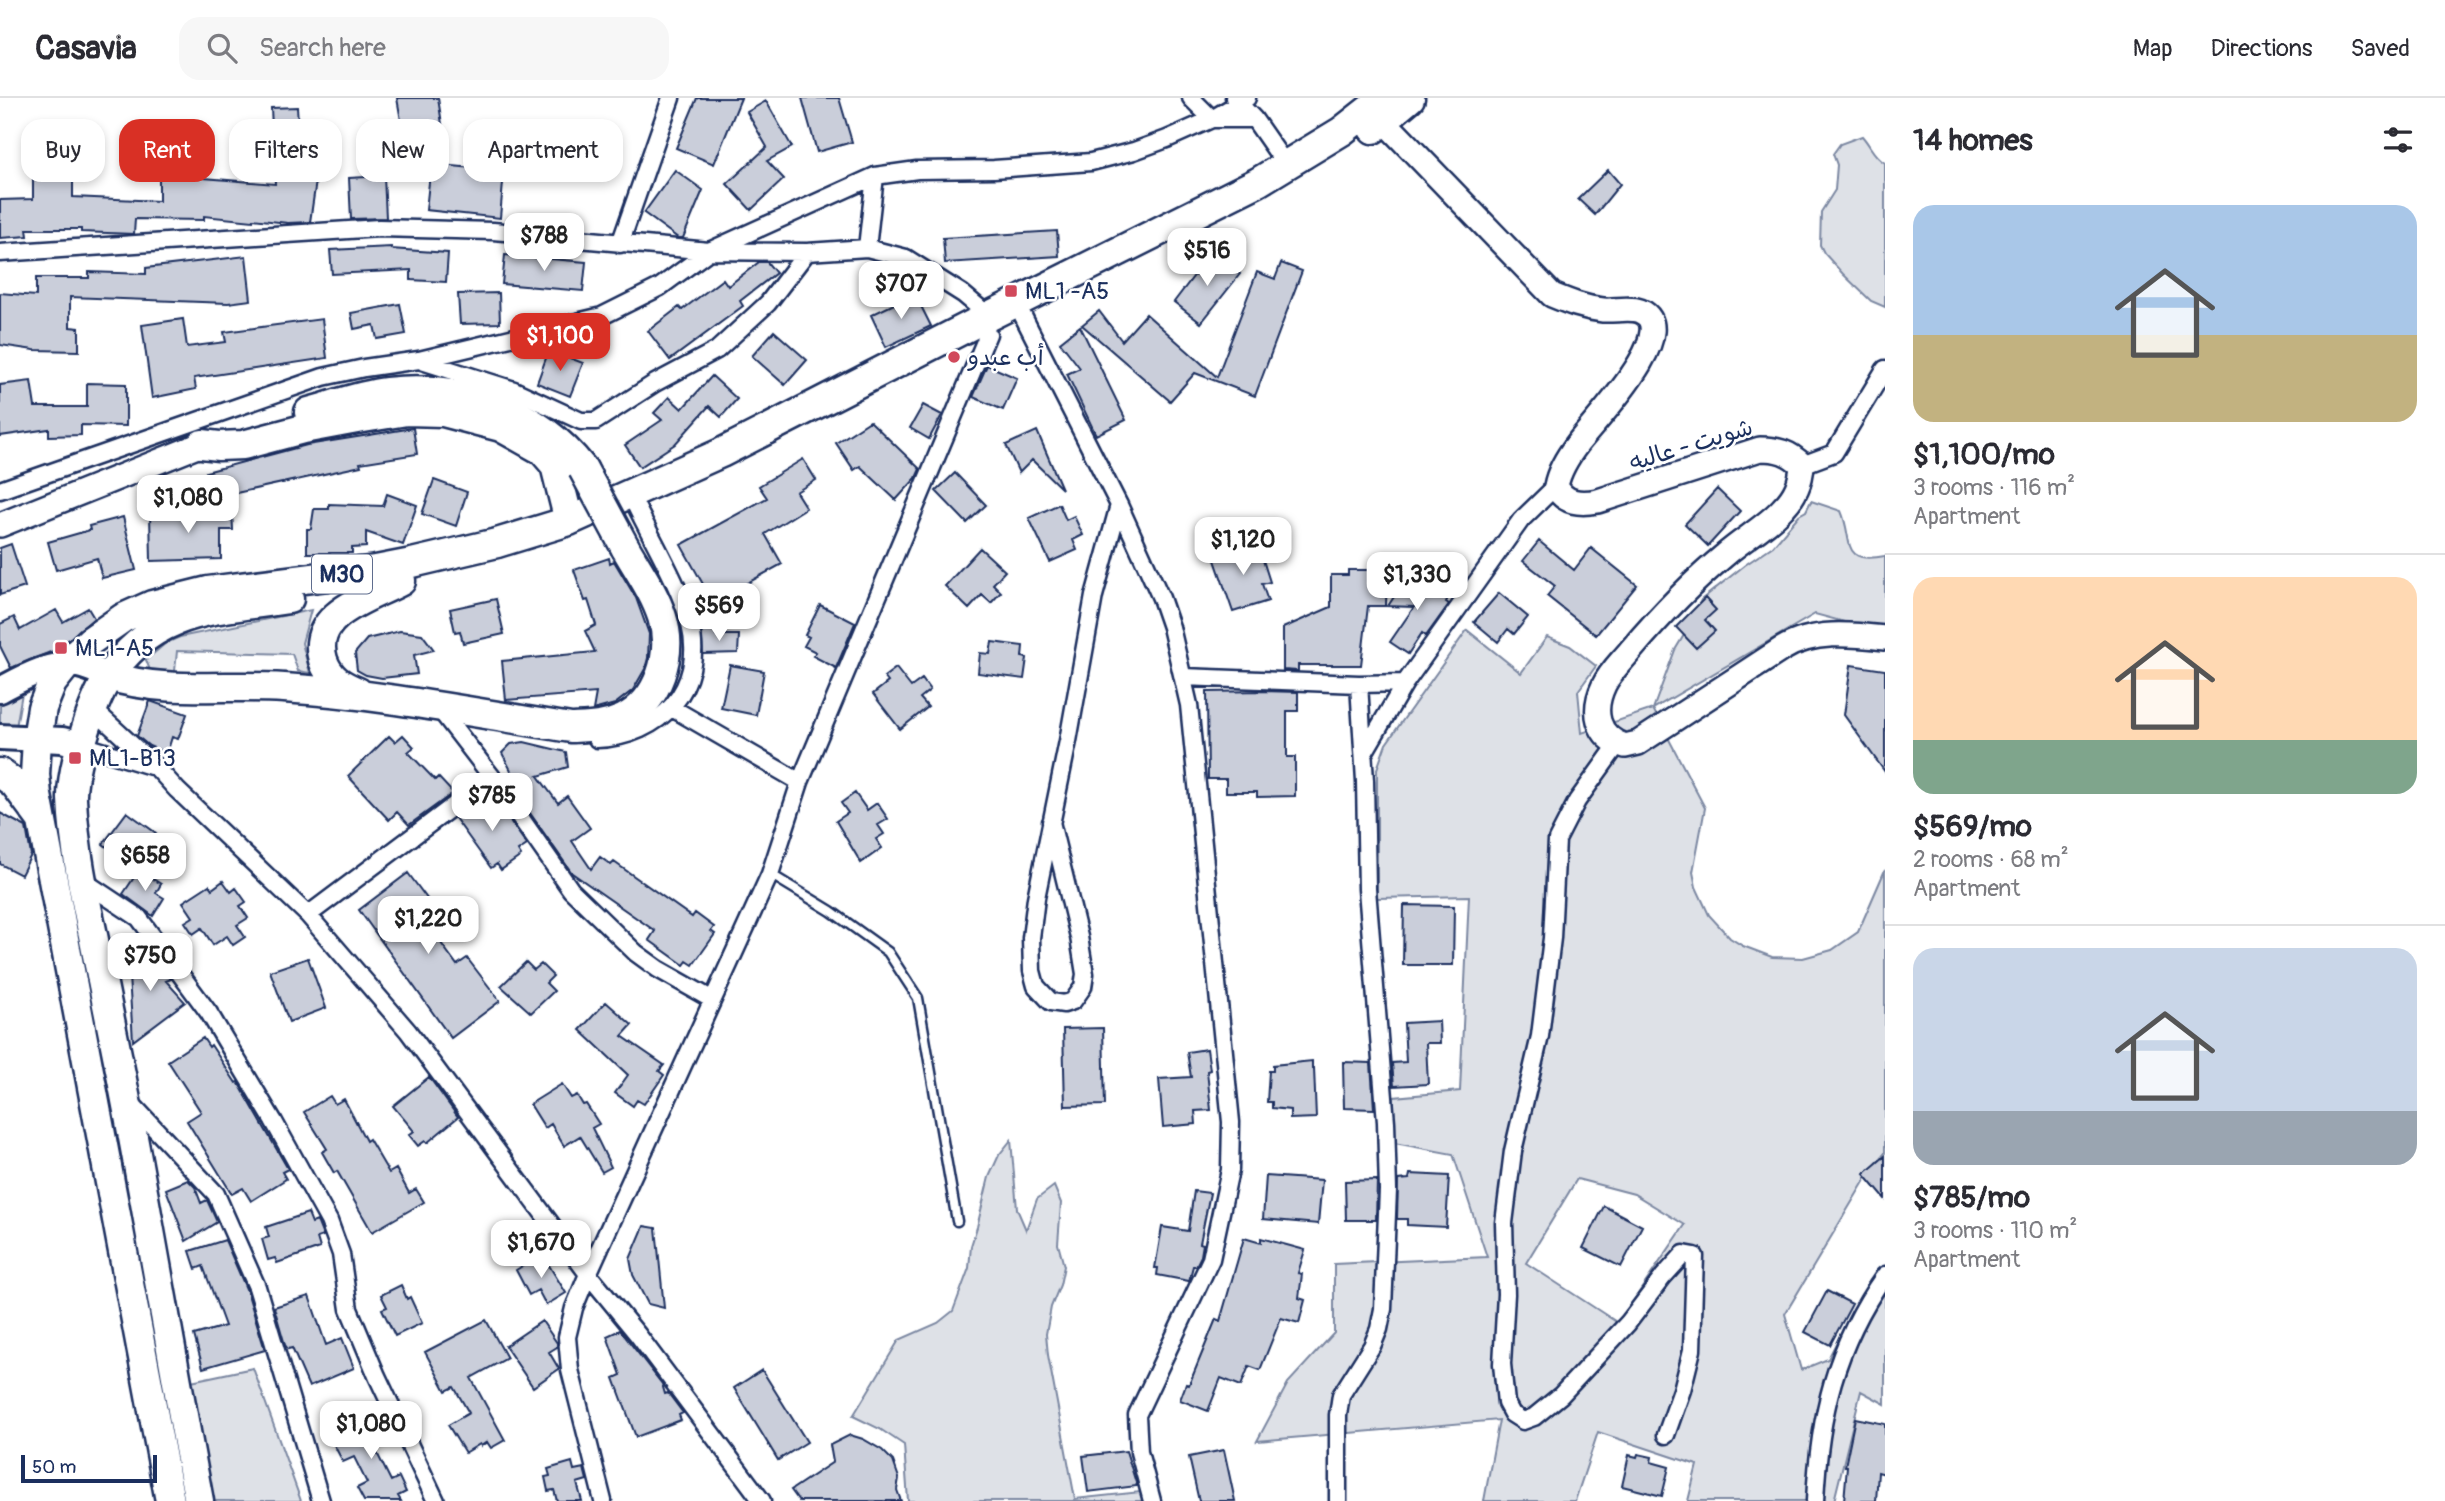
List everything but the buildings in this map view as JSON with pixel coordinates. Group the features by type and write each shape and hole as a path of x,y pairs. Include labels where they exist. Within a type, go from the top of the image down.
{"highway":[{"name":"M30","path":"199,1501 82,880 72,797 82,745 94,710 109,676 132,649 164,625 186,615 209,609 401,581 530,547 636,506 846,408 1101,262 1258,183 1342,131 1378,111 1410,98"},
{"name":"M30","path":"170,1501 40,818 35,775 37,739 46,697 52,683 66,666 90,641 112,624 152,605 220,589 376,570 412,563 497,543 569,521 721,453 989,325 1023,316 1280,186 1342,151 1378,111"},
{"path":"109,676 130,683 151,685 275,687 374,697 571,728 595,727 625,718 641,706 654,690 664,666 667,648 662,617 654,595 583,469 570,452 539,427 504,407 467,395 411,390 358,398 214,440 219,446 243,445 303,429 382,415 407,411 443,412 501,427 542,450 555,465 569,521"},
{"path":"374,697 339,683 327,671 321,651 325,630 334,617 344,610 401,581"},
{"path":"0,773 14,783 40,818"}],"main road":[{"path":"0,690 35,673 66,666 83,667 109,676"},
{"path":"0,737 62,740 82,745"}],"street":[{"path":"620,244 671,98"},
{"path":"1191,98 1212,119 1254,119"},
{"path":"0,490 323,377 419,360 602,316 660,287 709,251 875,176 917,170 1079,164 1134,151 1212,119 1240,100 1286,165"},
{"path":"1364,754 1405,682 1521,520 1556,486 1566,462 1614,401 1652,341 1649,319 1638,310 1581,307 1552,295 1378,111"},
{"path":"867,248 875,176"},
{"path":"0,253 379,228 493,232 709,251 807,252 867,248 906,258 963,294 989,325 800,782 769,874 574,1308 568,1337 569,1359 603,1501"},
{"path":"419,360 493,382 592,423 655,383 717,350 768,303 807,252"},
{"path":"1023,316 1119,505 1161,598 1171,627 1189,705 1231,1122 1230,1171 1211,1259 1137,1415 1139,1452 1152,1501"},
{"path":"1885,369 1834,453 1802,465 1801,481 1783,508 1723,557 1659,617 1609,677 1598,700 1597,718 1605,734 1618,744 1631,746 1791,643 1818,635 1885,638"},
{"path":"0,525 214,440"},
{"name":"شويت - عاليه","path":"1556,486 1567,499 1581,504 1598,501 1760,449 1792,454 1802,465"},
{"path":"1051,822 1079,937 1085,974 1079,995 1064,1004 1051,1002 1036,986 1032,971 1031,938 1034,911 1094,596 1119,505"},
{"path":"597,739 614,738 656,722 672,708 687,677 691,661 692,636 684,606 636,506"},
{"path":"1183,677 1359,684 1405,682"},
{"path":"1338,1501 1338,1415 1341,1395 1379,1329 1386,1280 1386,1122 1367,889 1364,754 1359,684"},
{"path":"438,707 492,777 571,890 636,953 658,970 711,999"},
{"path":"672,708 800,782"},
{"path":"94,710 308,915 408,1031 588,1274 638,1335 762,1501"},
{"path":"1618,744 1572,810 1558,840 1552,938 1540,1036 1513,1151 1504,1223 1506,1294 1503,1381 1510,1411 1523,1421 1534,1417 1561,1395 1628,1323 1684,1254 1695,1255 1692,1350 1666,1435"},
{"path":"82,745 157,768"},
{"path":"308,915 492,777"},
{"path":"82,880 139,918 209,1013 273,1120 329,1221 341,1254 349,1309 377,1376 436,1501"},
{"path":"125,1097 216,1194 257,1287 321,1501"},
{"path":"1815,1501 1819,1446 1829,1394 1842,1351 1885,1275"}],"lane":[{"path":"769,874 831,912 888,952 918,998 957,1221"}],"shaded area":[{"path":"1862,136 1885,163 1885,307 1871,301 1843,274 1820,245 1821,212 1835,190 1837,165 1833,154 1840,144"},
{"path":"1811,501 1841,511 1854,553 1870,558 1885,556 1885,633 1815,614 1653,709 1675,650 1701,600 1773,546 1799,515 1806,511"},
{"path":"311,610 302,643 310,673 298,671 292,654 177,651 175,671 150,670 146,660 166,643 180,637"},
{"path":"1467,630 1521,673 1547,637 1570,646 1596,666 1578,691 1582,733 1653,709 1705,808 1693,872 1696,887 1709,915 1730,938 1743,946 1772,957 1803,958 1832,950 1858,932 1885,870 1885,1153 1871,1170 1785,1314 1801,1370 1828,1359 1857,1302 1885,1280 1885,1404 1861,1391 1834,1501 1688,1501 1697,1465 1598,1432 1575,1501 1484,1501 1499,1420 1257,1441 1288,1383 1334,1333 1334,1264 1487,1257 1453,1154 1394,1143 1394,1097 1460,1091 1469,896 1377,898 1377,769 1386,744","holes":["1577,1179 1634,1194 1685,1225 1618,1323 1526,1263"]},
{"path":"22,693 16,727 0,727 0,705"},
{"path":"1011,1140 1017,1209 1026,1230 1037,1199 1054,1186 1061,1203 1058,1244 1064,1266 1046,1334 1075,1499 1150,1491 1155,1501 908,1501 904,1445 853,1416 899,1340 938,1323 953,1311 969,1268 971,1246 989,1177 999,1155"},
{"path":"253,1368 301,1501 175,1501 139,1392"}],"place":[{"name":"ML1 -A5","path":"1011,291"},
{"name":"أب عبدو","path":"954,357"},
{"name":"ML1-A5","path":"61,648"},
{"name":"ML1-B13","path":"75,758"}]}
